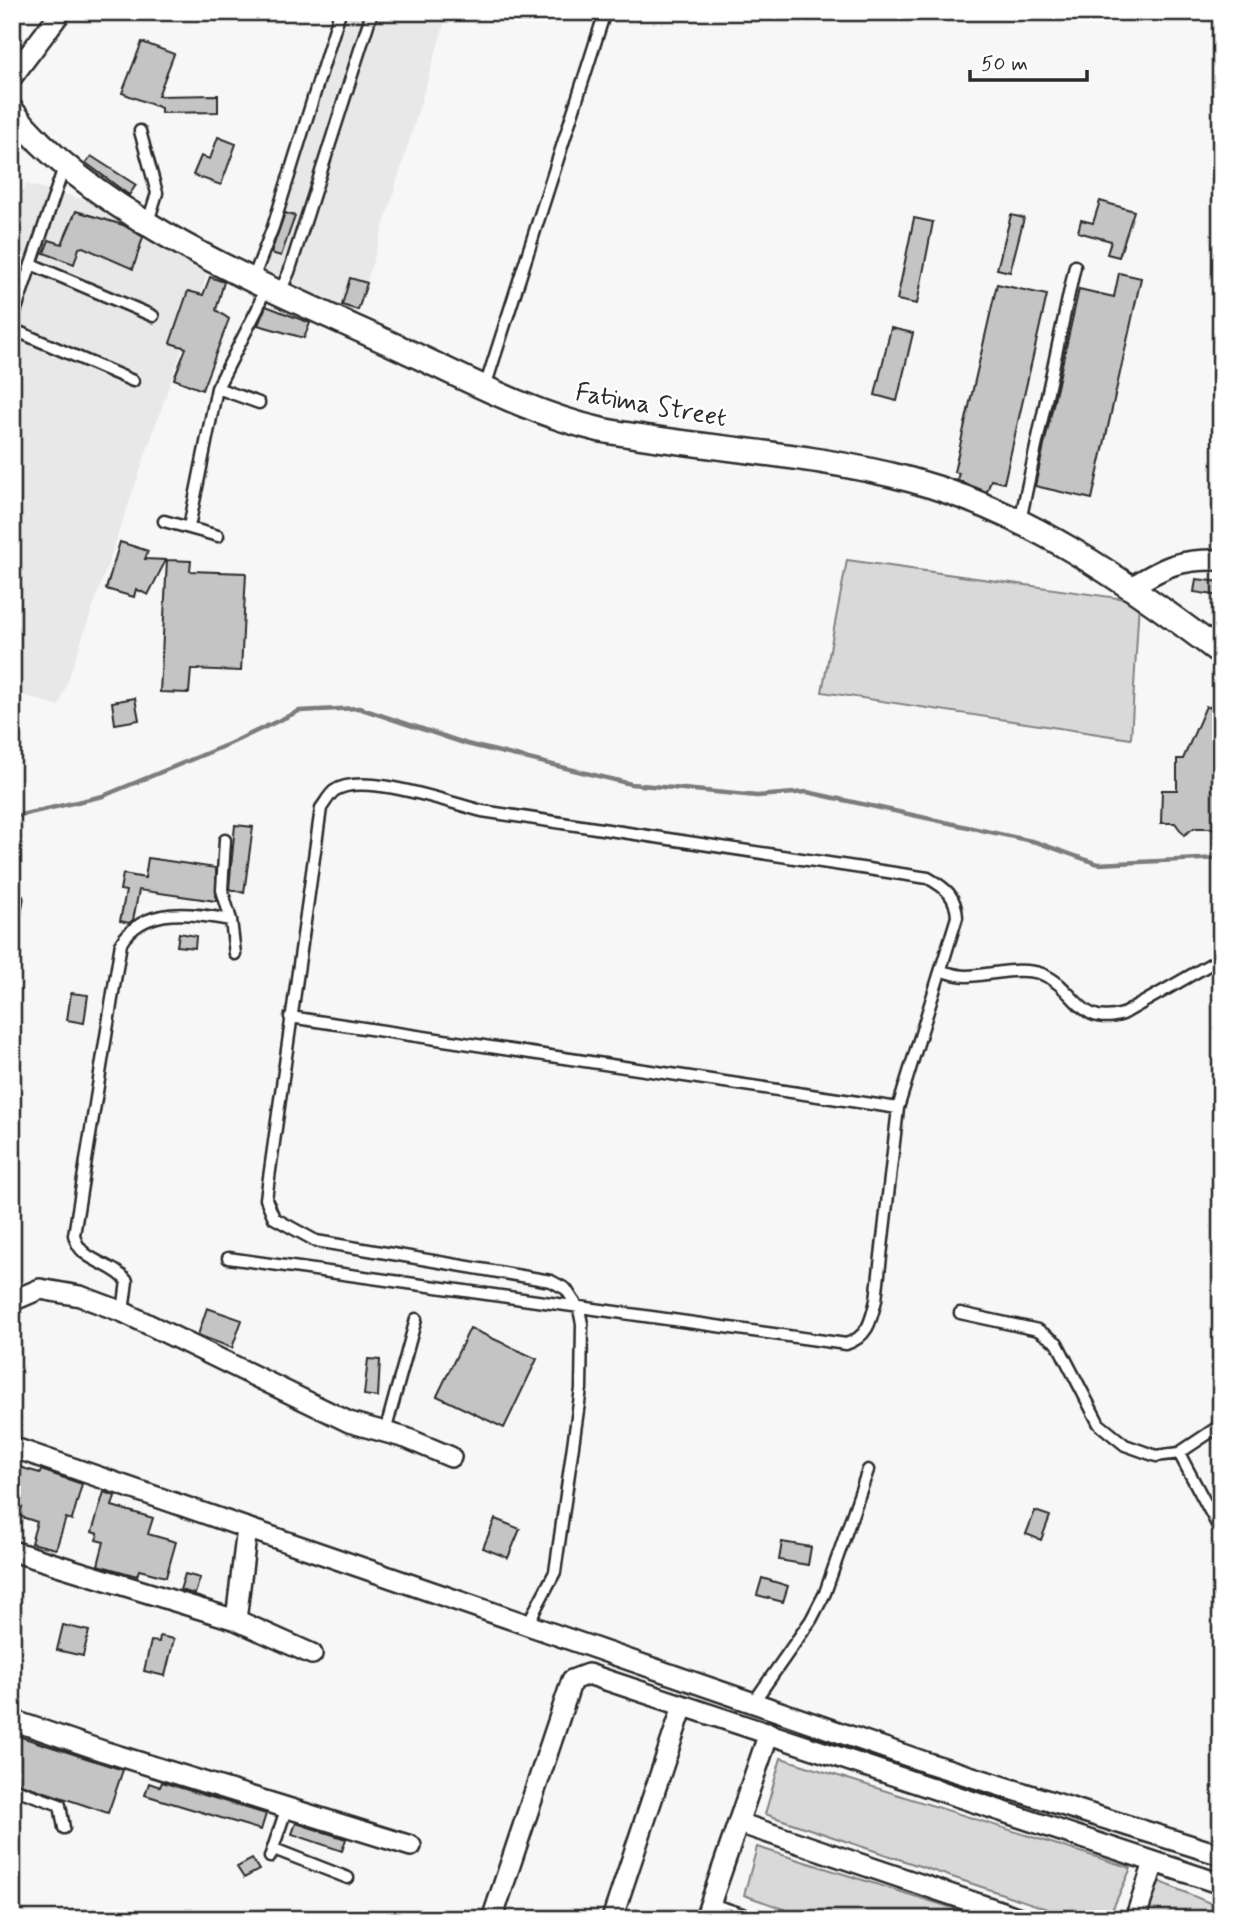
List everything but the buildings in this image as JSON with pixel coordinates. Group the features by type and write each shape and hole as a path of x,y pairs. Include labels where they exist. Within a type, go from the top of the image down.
{"street":[{"path":"12,77 61,12"},
{"name":"Fatima Street","path":"15,115 64,167 148,222 266,286 485,387 570,423 636,437 829,464 909,480 1020,521 1133,586 1221,653"},
{"path":"1133,586 1175,563 1190,559 1221,560"},
{"path":"12,1301 40,1290 57,1291 123,1312 349,1422 406,1438 451,1457"},
{"path":"12,1447 929,1763 1221,1855"},
{"path":"236,1620 247,1528"},
{"path":"12,1551 236,1620 312,1654"},
{"path":"492,1919 572,1680 588,1674 1221,1884"},
{"path":"612,1919 683,1706"},
{"path":"12,1720 112,1754 411,1846"},
{"path":"743,1919 707,1913 769,1733"},
{"path":"739,1823 1023,1919"},
{"path":"1135,1919 1154,1863"}],"lane":[{"path":"189,527 217,388 258,308 266,286 340,12"},
{"path":"266,286 289,272 372,12"},
{"path":"485,387 605,12"},
{"path":"140,131 157,192 148,222"},
{"path":"12,321 64,167"},
{"path":"31,264 153,316"},
{"path":"1020,521 1074,266"},
{"path":"12,329 132,381"},
{"path":"217,388 259,403"},
{"path":"164,522 218,536"},
{"path":"228,1258 579,1309 846,1344 857,1340 871,1322 876,1300 898,1108 957,917 956,902 946,888 928,878 482,811 417,791 356,785 335,790 321,808 266,1199 274,1218 316,1241 551,1281 566,1289 579,1309 582,1324 581,1389 555,1572 527,1625"},
{"path":"225,841 222,890 231,920 235,954"},
{"path":"12,930 17,899"},
{"path":"123,1312 128,1291 127,1281 117,1271 83,1254 74,1235 121,943 127,933 137,926 165,915 197,914 231,920"},
{"path":"941,971 963,976 1027,971 1042,974 1092,1017 1108,1018 1123,1014 1221,958"},
{"path":"290,1017 898,1108"},
{"path":"960,1312 1038,1330 1057,1343 1099,1424 1125,1445 1156,1456 1179,1453 1221,1425"},
{"path":"384,1433 416,1319"},
{"path":"1179,1453 1221,1532"},
{"path":"753,1703 811,1620 825,1592 868,1470"},
{"path":"12,1788 60,1805 64,1828"},
{"path":"287,1807 272,1853 348,1878"}],"shaded area":[{"path":"336,12 448,12 357,314 253,267"},
{"path":"26,184 93,202 210,267 59,706 12,692 12,224"},
{"path":"847,560 1139,601 1131,739 822,692"},
{"path":"781,1758 1131,1868 1108,1919 1077,1919 765,1814"},
{"path":"757,1847 988,1919 812,1919 744,1895"},
{"path":"1156,1880 1217,1906 1213,1919 1144,1919"}],"waterway":[{"path":"12,817 103,796 229,744 299,711 359,708 467,744 631,784 757,796 807,792 1036,842 1098,864 1221,858"}]}
